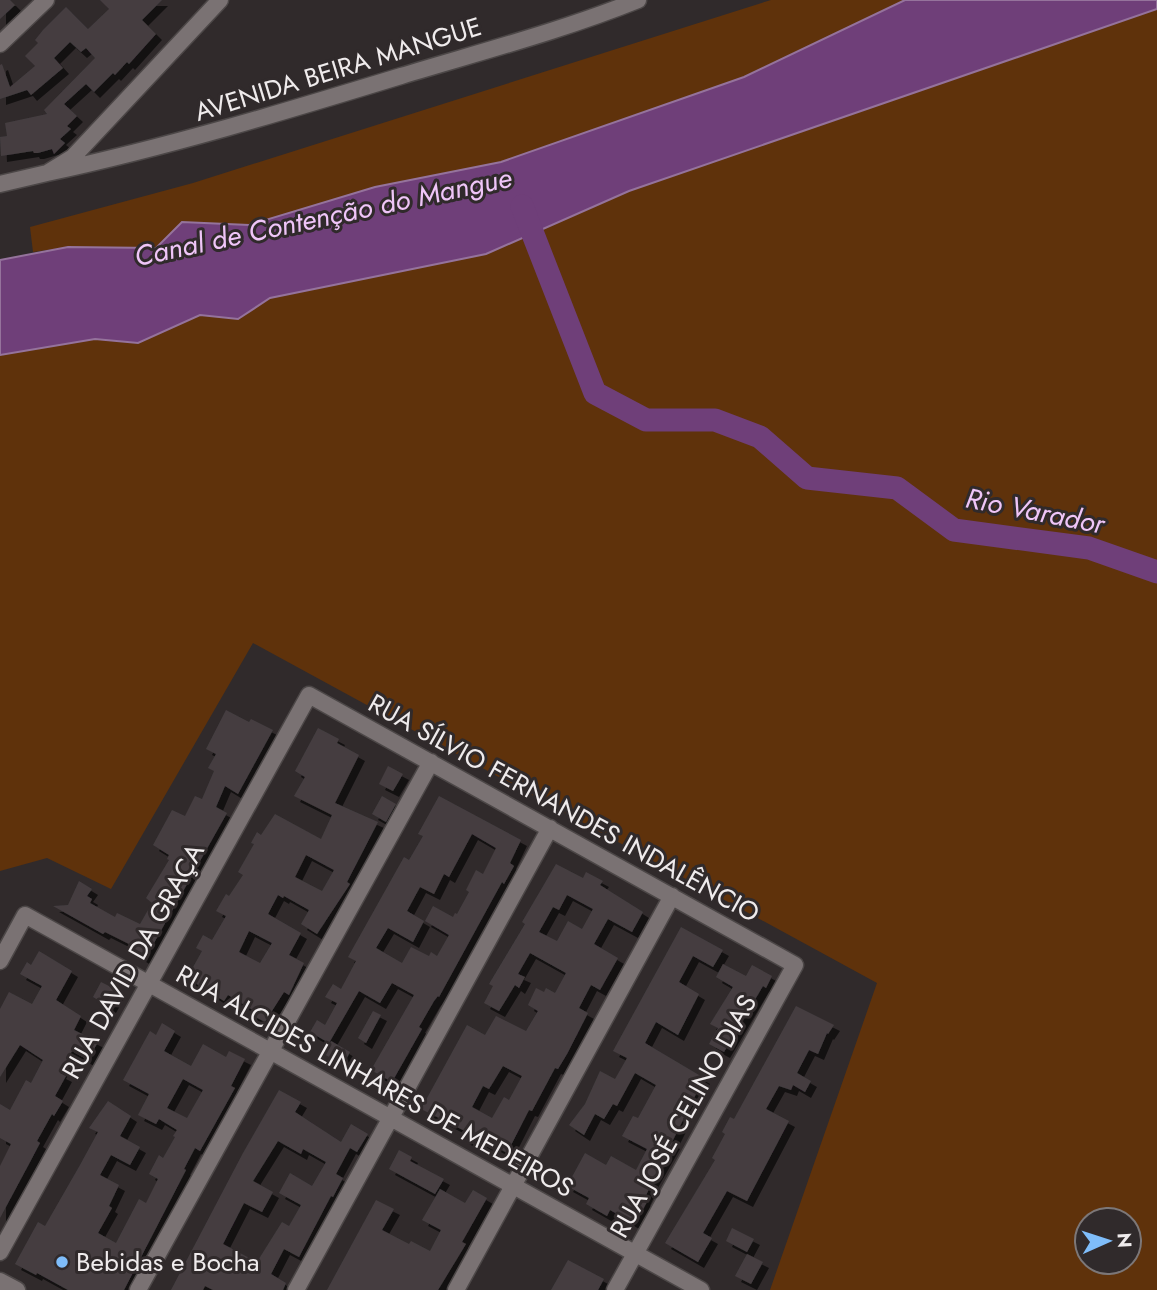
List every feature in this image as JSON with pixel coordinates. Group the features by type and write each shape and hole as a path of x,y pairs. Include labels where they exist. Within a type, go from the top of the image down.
{"street":[{"path":"0,44 47,0"},
{"path":"47,173 73,157 220,0"},
{"name":"AVENIDA BEIRA MANGUE","path":"0,184 133,154 223,130 565,27 638,0"},
{"name":"RUA SÍLVIO FERNANDES INDALÊNCIO","path":"309,695 794,965"},
{"name":"RUA DAVID DA GRAÇA","path":"0,1252 309,695"},
{"path":"138,1290 431,762"},
{"path":"296,1290 550,828"},
{"path":"456,1290 672,896"},
{"name":"RUA ALCIDES LINHARES DE MEDEIROS","path":"0,961 25,915 701,1290"},
{"name":"RUA JOSÉ CELINO DIAS","path":"615,1290 794,965"},
{"path":"0,1281 17,1290"}],"shaded area":[{"path":"771,0 905,0 744,77 501,162 375,188 249,225 182,222 156,248 68,247 33,252 30,227 193,183"},
{"path":"1157,9 1157,1290 770,1290 877,983 253,643 111,889 47,858 0,871 0,355 95,339 138,343 200,315 238,319 270,298 486,254 629,191"}],"water":[{"name":"Canal de Contenção do Mangue","path":"905,0 1157,0 1157,9 629,191 486,254 270,298 238,319 200,315 138,343 95,339 0,355 0,260 68,247 156,248 182,222 249,225 375,187 501,162 744,77"}],"building":[{"path":"0,0 10,0 15,5 0,19"},
{"path":"100,0 162,0 142,20 156,34 129,64 127,62 115,75 113,73 94,92 86,84 64,104 77,116 67,126 71,129 60,139 65,143 54,154 52,149 1,156 0,137 7,136 5,123 47,114 44,110 95,58 86,48 81,52 70,42 54,58 63,68 31,95 27,90 0,99 0,65 2,64 10,87 35,66 25,56 38,43 35,40 43,30 66,7 88,29 109,9"},
{"path":"226,710 273,730 238,794 225,786 216,807 227,813 145,959 127,948 129,944 105,932 103,934 53,906 68,905 79,881 92,889 87,896 92,899 90,903 115,917 117,913 140,924 152,903 146,898 169,860 169,855 153,845 172,810 185,816 195,796 202,799 214,771 208,768 216,754 206,749"},
{"path":"318,728 339,739 337,743 359,755 335,803 378,822 347,882 350,884 317,934 301,924 309,910 278,895 268,914 301,933 289,955 304,963 289,995 284,992 265,1022 250,1014 253,1010 228,995 224,1001 187,978 202,951 196,948 203,935 212,940 226,916 216,911 226,894 229,896 243,875 238,872 254,844 251,843 257,832 261,835 275,814 321,839 332,815 294,796 305,777 295,771","holes":["306,855 334,870 322,891 295,877","249,931 272,943 260,963 239,952"]},
{"path":"388,766 403,774 393,791 379,784"},
{"path":"382,796 396,804 386,822 372,814"},
{"path":"439,796 521,840 510,863 514,866 504,884 502,882 439,997 419,1027 422,1029 392,1082 371,1070 414,995 392,983 380,1003 359,991 329,1043 310,1032 317,1020 325,1025 337,1003 325,997 333,984 341,989 356,961 348,957 404,857 409,860 423,836 418,834","holes":["472,834 496,848 483,874 476,870 466,890 469,892 457,914 453,917 433,906 425,921 449,935 437,956 431,952 429,956 411,947 402,963 376,948 388,928 413,942 424,921 407,911 420,887 434,894 444,874 449,877"]},
{"path":"556,864 583,878 586,872 603,881 600,885 643,912 632,932 608,919 594,944 618,958 600,990 591,985 579,1008 588,1013 558,1069 555,1068 532,1111 529,1110 507,1153 488,1142 484,1150 463,1138 467,1132 421,1109 467,1025 485,1035 496,1016 526,1031 538,1011 528,1005 536,988 544,992 546,988 555,993 566,973 530,953 518,974 525,977 519,988 515,985 499,1011 484,1003 493,986 489,984 525,924 522,922","holes":["567,895 593,909 582,929 568,921 557,941 539,932 553,907 559,910","503,1066 522,1076 509,1100 504,1097 492,1118 472,1107 483,1086 489,1089"]},
{"path":"681,927 723,950 713,967 693,956 679,982 699,994 678,1035 656,1022 645,1043 704,1078 672,1142 674,1143 653,1180 644,1200 647,1202 635,1224 610,1210 607,1216 586,1204 589,1198 567,1186 585,1153 606,1165 611,1156 636,1170 647,1149 622,1136 633,1116 638,1118 656,1085 635,1073 617,1106 613,1104 604,1119 595,1114 584,1135 569,1125 585,1104 600,1071 615,1079 627,1058 613,1051"},
{"path":"39,951 72,971 56,1000 81,1016 74,1030 98,1042 88,1060 72,1051 60,1073 66,1076 55,1096 63,1101 54,1116 52,1114 37,1141 40,1143 0,1218 0,1166 11,1144 0,1138 0,1104 10,1110 26,1080 31,1083 43,1060 20,1045 0,1077 0,1009 9,992 32,1004 42,986 20,974 27,962 31,965"},
{"path":"723,964 746,976 752,965 772,976 766,988 763,986 724,1052 709,1044 718,1028 710,1024 733,987 716,977"},
{"path":"101,982 119,991 110,1007 93,997"},
{"path":"796,1006 834,1025 827,1033 818,1054 809,1050 797,1073 811,1081 805,1092 793,1085 791,1090 779,1086 766,1109 789,1121 747,1201 727,1191 703,1233 712,1238 698,1262 665,1243 715,1160 712,1158 725,1134 722,1132 730,1117 734,1119"},
{"path":"373,1011 381,1015 366,1043 358,1038"},
{"path":"162,1023 175,1031 164,1051 191,1066 203,1044 226,1057 229,1051 245,1059 231,1086 235,1088 200,1151 195,1148 124,1290 68,1290 15,1264 38,1222 45,1226 80,1165 98,1132 89,1128 108,1101 131,1116 120,1136 140,1147 130,1165 111,1155 100,1175 119,1185 109,1206 112,1208 98,1233 116,1243 139,1199 146,1203 158,1179 149,1174 159,1155 163,1158 177,1130 159,1119 156,1124 138,1115 149,1094 123,1080 150,1031 156,1035","holes":["183,1079 203,1090 187,1118 167,1108"]},
{"path":"331,1041 350,1052 343,1065 324,1054"},
{"path":"279,1090 301,1102 295,1112 341,1142 351,1124 368,1134 357,1152 350,1148 336,1174 343,1178 299,1257 284,1249 271,1274 286,1283 283,1290 213,1290 205,1286 203,1290 171,1290","holes":["278,1141 301,1154 303,1149 326,1162 312,1186 290,1173 279,1193 301,1205 289,1226 282,1222 257,1262 223,1244 244,1203 262,1212 273,1192 253,1181"]},
{"path":"399,1150 412,1157 410,1161 444,1179 435,1194 389,1169"},
{"path":"440,1189 465,1203 473,1190 487,1198 462,1242 466,1244 438,1290 327,1290 376,1200 394,1209 382,1230 430,1251 441,1230 422,1220"},
{"path":"732,1228 754,1239 747,1252 726,1241"},
{"path":"747,1254 763,1262 751,1284 735,1276"},
{"path":"568,1260 604,1279 598,1290 551,1290"}],"waterway":[{"name":"Rio Varador","path":"522,206 595,393 646,420 715,420 760,437 807,478 897,488 954,530 1089,548 1157,572"}],"place":[{"name":"Bebidas e Bocha","path":"62,1262"}]}
